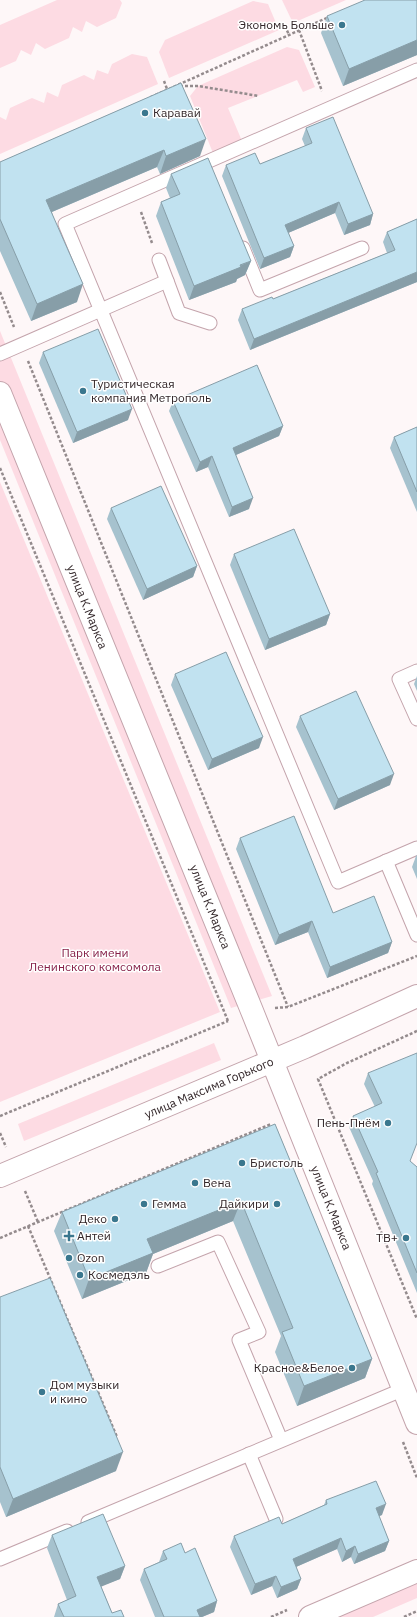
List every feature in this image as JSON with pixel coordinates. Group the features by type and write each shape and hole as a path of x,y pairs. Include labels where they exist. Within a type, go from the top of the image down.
{"street":[{"name":"улица К.Маркса","path":"0,392 415,1413"},
{"name":"улица Максима Горького","path":"0,1176 272,1061 417,996"},
{"path":"310,1617 417,1571"}],"lane":[{"path":"417,70 65,224 338,882 417,848"},
{"path":"207,161 212,175"},
{"path":"239,240 260,290 362,248"},
{"path":"159,260 179,313 210,323"},
{"path":"0,354 167,281"},
{"path":"417,671 399,679 417,719"},
{"path":"386,861 417,935"},
{"path":"158,1266 218,1242 259,1332 239,1340 281,1440"},
{"path":"0,1559 404,1389"},
{"path":"248,1454 276,1519"}],"path":[{"path":"145,99 334,15"},
{"path":"285,26 289,35"},
{"path":"299,30 329,108"},
{"path":"164,81 167,89"},
{"path":"175,86 178,93"},
{"path":"175,86 198,86 259,96"},
{"path":"133,193 159,260"},
{"path":"0,292 288,1007 417,956"},
{"path":"0,468 228,1021 0,1116"},
{"path":"417,1031 347,1063 318,1079 417,1319"},
{"path":"0,1238 271,1124 268,1118"},
{"path":"28,1226 117,1437"},
{"path":"404,1617 417,1611"}],"green space":[{"path":"57,0 120,0 122,3 116,18 97,27 86,21 82,32 73,27 69,38 45,49 36,43 31,55 21,50 16,61 0,68 0,25"},
{"path":"282,0 346,0 293,23"},
{"path":"253,1 268,4 279,30 169,78 159,52 165,40"},
{"path":"287,47 299,50 315,87 303,92 297,80 228,108 242,141 213,153 190,96 198,86"},
{"path":"132,54 147,57 158,84 0,154 0,117 6,120 10,108 32,98 44,103 47,92 58,97 62,85 84,75 94,80 97,70 108,74 112,64"},
{"path":"0,331 272,996 231,1008 0,440"},
{"name":"Парк имени Ленинского комсомола","path":"0,482 220,1012 0,1102"},
{"path":"214,1043 221,1060 24,1141 18,1124"},
{"path":"417,1581 417,1598 373,1617 332,1617"}],"building":[{"path":"365,0 417,0 417,40 349,69 327,16"},
{"path":"181,83 206,139 166,156 164,150 46,200 83,284 37,304 0,219 0,162"},
{"path":"333,117 373,214 348,224 339,202 285,225 294,246 264,258 226,165 255,153 260,164 312,143 306,128"},
{"path":"208,158 251,261 240,265 241,267 194,286 161,202 180,194 171,174"},
{"path":"417,219 417,272 254,339 242,309 272,297 273,299 395,250 387,232"},
{"name":"Туристическая компания Метрополь","path":"98,329 132,409 77,432 43,352"},
{"path":"257,365 283,426 233,448 253,498 232,507 212,456 200,462 173,401"},
{"path":"417,427 417,492 394,437"},
{"path":"161,486 197,566 147,589 111,508"},
{"path":"294,529 330,614 269,639 234,554"},
{"path":"226,652 263,737 212,759 175,674"},
{"path":"356,691 394,774 338,799 300,716"},
{"path":"294,816 333,913 374,896 392,942 330,967 312,921 279,935 240,838"},
{"path":"417,1053 417,1143 410,1161 417,1167 417,1273 376,1173 378,1172 353,1116 382,1103 368,1073"},
{"path":"275,1124 372,1359 304,1386 282,1332 293,1328 241,1201 147,1239 153,1253 89,1279 62,1212"},
{"name":"Дом музыки и кино","path":"50,1278 123,1452 13,1499 0,1467 0,1297"},
{"path":"376,1481 386,1504 376,1508 389,1541 358,1554 355,1546 346,1551 341,1538 293,1559 301,1579 281,1587 276,1576 255,1584 234,1536 279,1517 282,1524 327,1504 326,1500"},
{"path":"103,1514 125,1566 97,1577 112,1613 121,1610 124,1617 64,1617 58,1604 76,1596 52,1535"},
{"path":"181,1543 185,1553 195,1548 217,1601 197,1610 200,1617 164,1617 144,1569 167,1559 163,1551"}],"place":[{"name":"Экономь Больше","path":"342,25"},
{"name":"Каравай","path":"145,113"},
{"name":"Туристическая компания Метрополь","path":"83,391"},
{"name":"Пень-Пнём","path":"388,1123"},
{"name":"Бристоль","path":"242,1163"},
{"name":"Вена","path":"195,1183"},
{"name":"Гемма","path":"144,1204"},
{"name":"Дайкири","path":"277,1204"},
{"name":"Деко","path":"115,1219"},
{"name":"Антей","path":"69,1236"},
{"name":"ТВ+","path":"406,1238"},
{"name":"Ozon","path":"69,1258"},
{"name":"Космедэль","path":"80,1275"},
{"name":"Красное&Белое","path":"352,1368"},
{"name":"Дом музыки и кино","path":"42,1392"}]}
